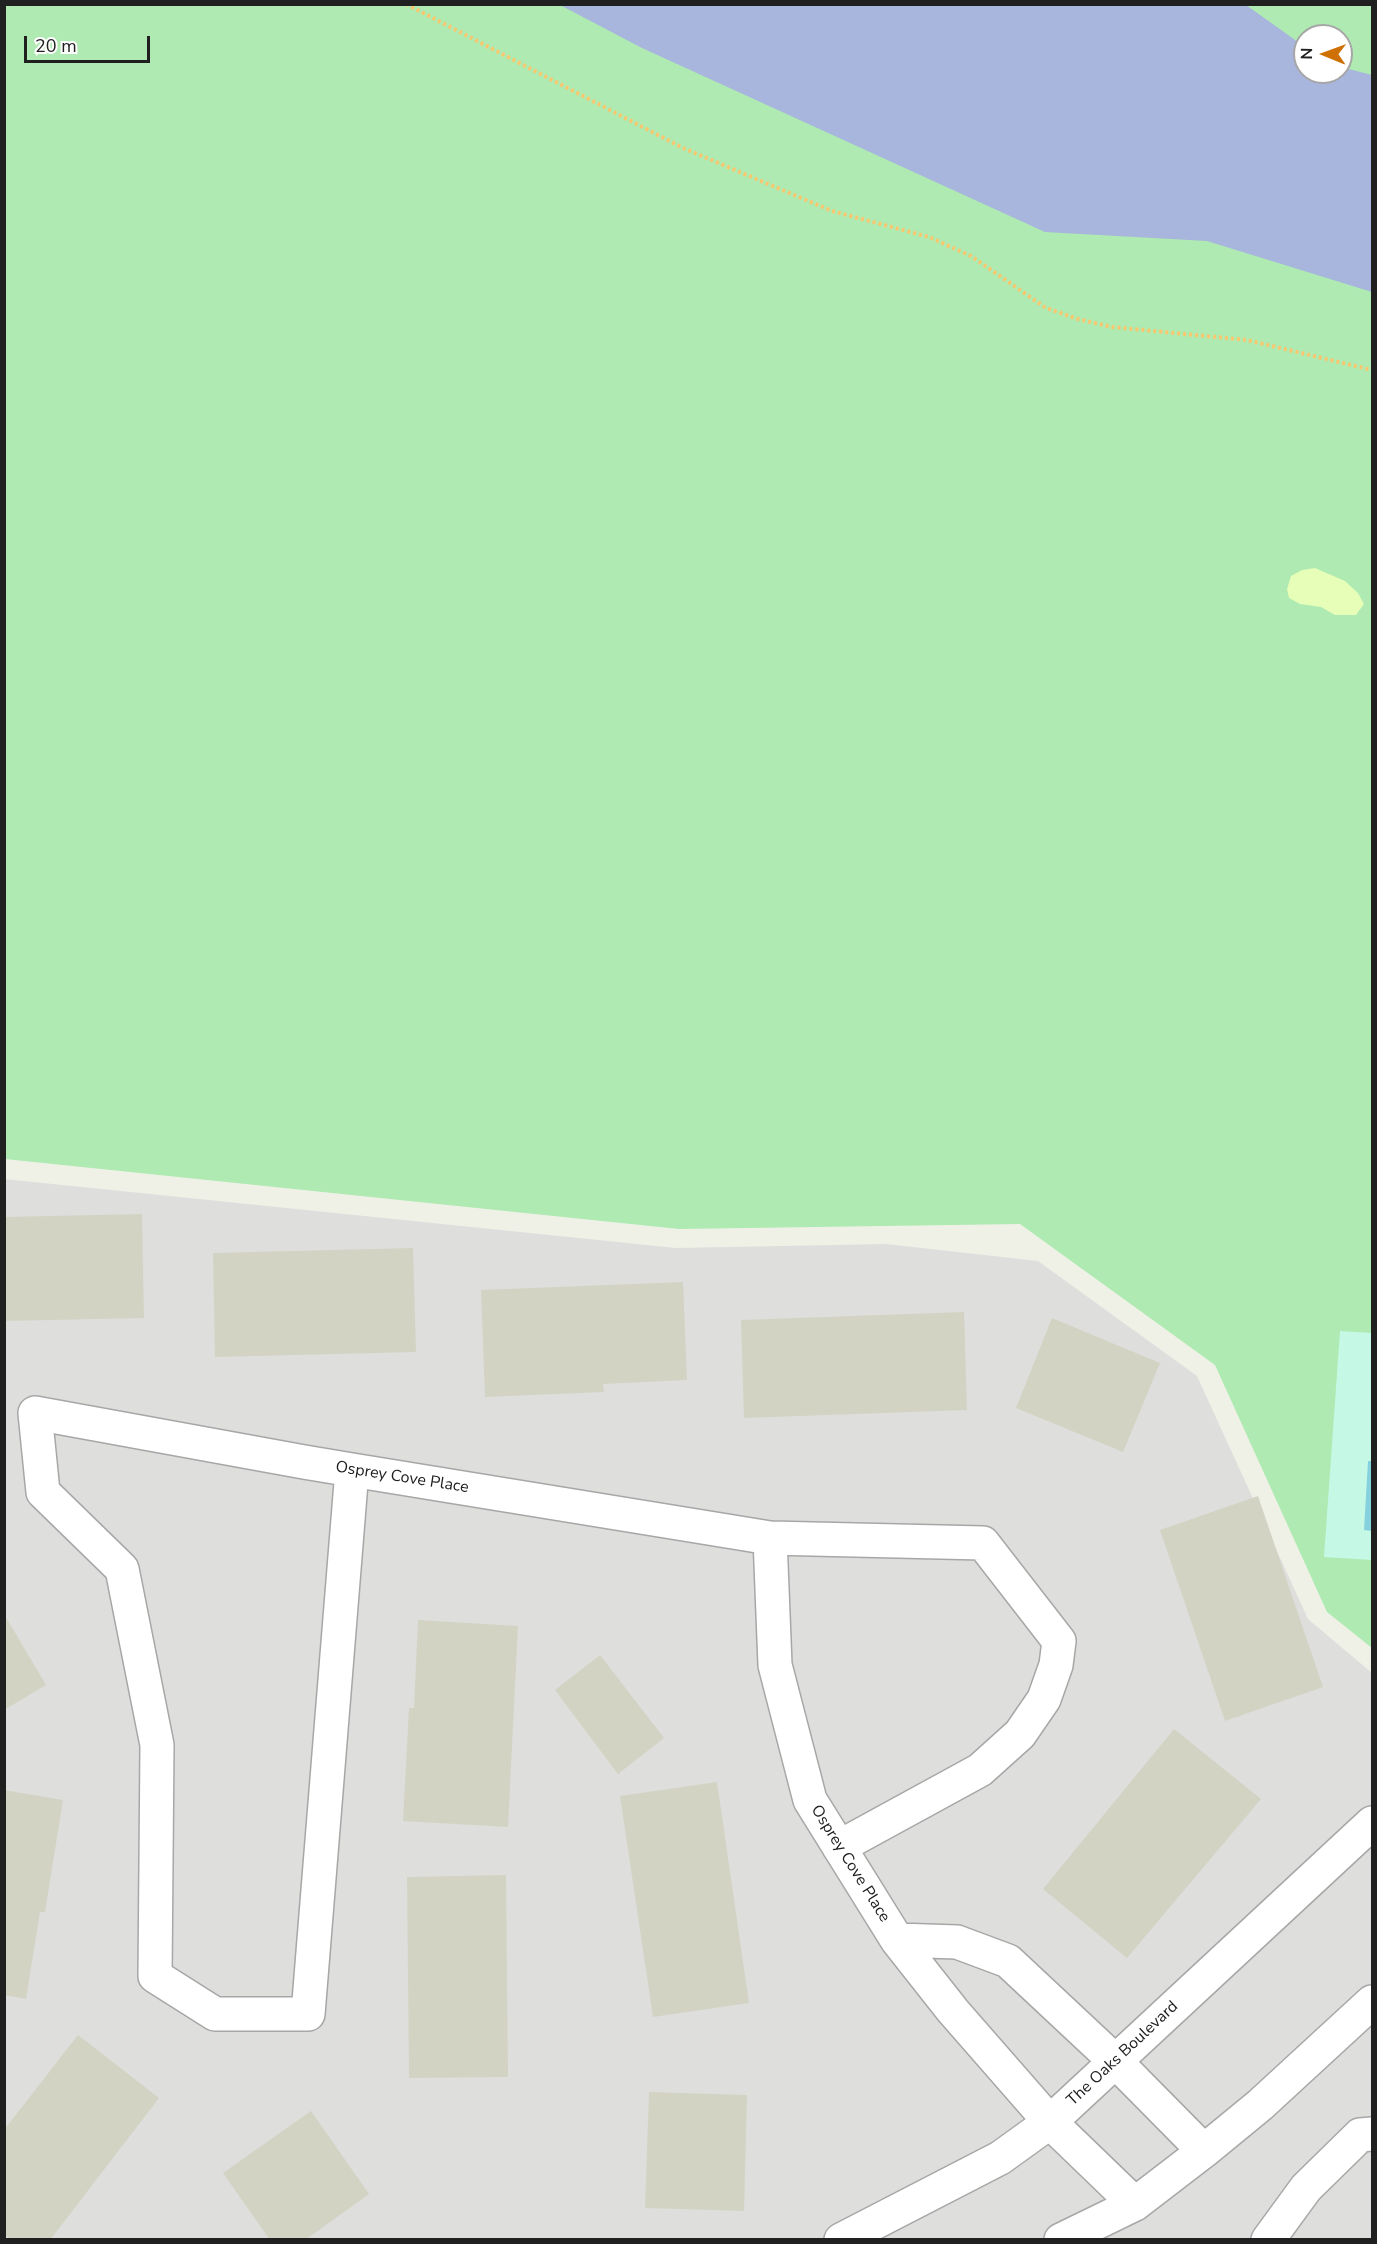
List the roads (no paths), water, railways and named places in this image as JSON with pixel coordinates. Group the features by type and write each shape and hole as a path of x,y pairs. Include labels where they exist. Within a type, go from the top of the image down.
{"street":[{"name":"Osprey Cove Place","path":"352,1470 308,2014 215,2014 156,1976 157,1745 122,1569 43,1492 35,1413 352,1470 770,1538 983,1543 1059,1641 1056,1665 1044,1698 1020,1734 980,1770 839,1847"},
{"name":"Osprey Cove Place","path":"770,1538 775,1665 810,1800 897,1940 953,2011 1050,2122 1135,2204"},
{"name":"The Oaks Boulevard","path":"841,2240 1000,2158 1050,2122 1372,1823"},
{"name":"Osprey Cove Place","path":"897,1940 957,1942 1008,1961 1116,2062 1204,2151"},
{"path":"1061,2240 1135,2204 1204,2151 1372,2002"},
{"path":"1268,2240 1306,2188 1360,2135 1372,2134"}]}
